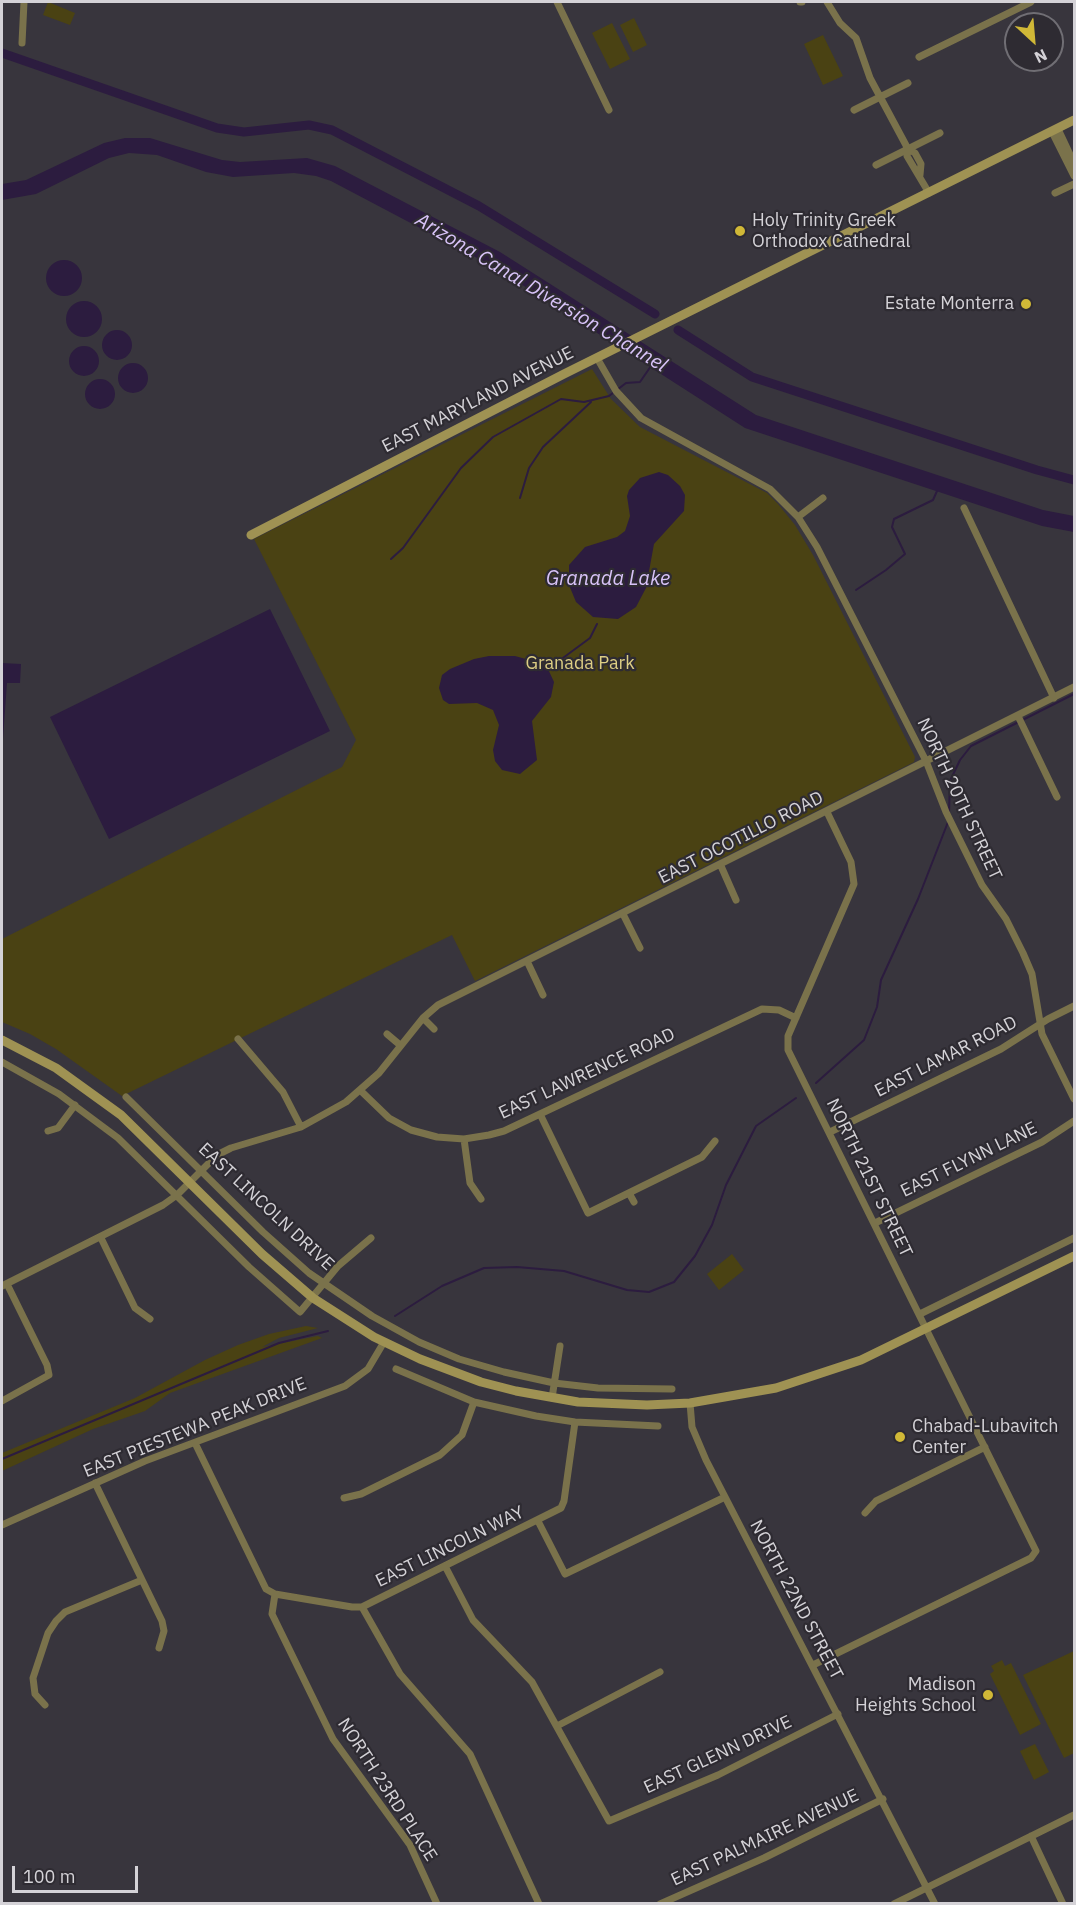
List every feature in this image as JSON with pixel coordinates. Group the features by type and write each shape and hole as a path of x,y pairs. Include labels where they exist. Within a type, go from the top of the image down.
{"main road":[{"name":"EAST MARYLAND AVENUE","path":"251,535 597,357 1074,120"},
{"name":"EAST LINCOLN DRIVE","path":"2,1040 34,1055 97,1096 141,1133 262,1254 313,1298 384,1342 481,1382 552,1398 611,1404 690,1403 736,1397 809,1379 861,1360 1074,1256"}],"street":[{"path":"22,44 24,2"},
{"path":"557,2 609,110"},
{"path":"827,2 840,23 856,38 870,78 908,149 907,156 929,193"},
{"path":"920,57 1031,2"},
{"path":"854,110 908,83"},
{"path":"1055,130 1072,166 1074,176"},
{"path":"876,165 940,134"},
{"path":"1054,193 1074,184"},
{"name":"NORTH 20TH STREET","path":"597,357 616,391 641,418 688,447 770,489 798,517 817,547 926,761 942,804 982,885 1006,919 1023,953 1032,974 1039,1025 1074,1099"},
{"path":"798,517 823,498"},
{"path":"964,508 1054,698"},
{"name":"EAST OCOTILLO ROAD","path":"4,1285 101,1238 177,1195 218,1155 231,1148 301,1127 324,1116 361,1091 423,1018 438,1005 721,866 1074,687"},
{"path":"1018,716 1057,797"},
{"name":"NORTH 21ST STREET","path":"813,1665 1031,1558 1036,1551 788,1050 788,1036 854,884 851,862 827,812"},
{"path":"721,866 736,900"},
{"path":"623,914 640,948"},
{"path":"527,960 543,995"},
{"name":"EAST LAMAR ROAD","path":"830,1132 1001,1049 1074,1006"},
{"name":"EAST LAWRENCE ROAD","path":"361,1091 389,1118 411,1130 437,1137 464,1139 504,1131 762,1009 779,1010 796,1018"},
{"path":"423,1018 434,1029"},
{"path":"387,1035 400,1045"},
{"path":"238,1039 282,1092 301,1127"},
{"name":"EAST LINCOLN DRIVE","path":"2,1062 75,1105 118,1138 264,1281 300,1312 313,1298"},
{"name":"EAST LINCOLN DRIVE","path":"126,1097 263,1232 323,1284 372,1316 429,1346 495,1370 554,1383 598,1388 672,1389"},
{"path":"48,1131 58,1128 75,1105"},
{"path":"540,1114 588,1213 702,1158 715,1141"},
{"name":"EAST FLYNN LANE","path":"875,1223 1042,1142 1074,1121"},
{"path":"464,1139 470,1183 481,1199"},
{"path":"629,1193 634,1202"},
{"path":"101,1238 135,1308 150,1319"},
{"path":"313,1298 354,1251 371,1238"},
{"path":"920,1314 1074,1238"},
{"path":"2,1401 49,1375 4,1285"},
{"name":"EAST PIESTEWA PEAK DRIVE","path":"2,1525 95,1483 355,1381 368,1369 384,1342"},
{"path":"552,1398 560,1346"},
{"path":"396,1370 474,1402 575,1422 658,1426"},
{"path":"344,1498 361,1494 440,1455 462,1435 474,1402"},
{"name":"NORTH 22ND STREET","path":"690,1403 692,1427 725,1497 935,1904"},
{"name":"EAST LINCOLN WAY","path":"195,1443 266,1589 275,1594 362,1607 561,1508 564,1501 575,1422"},
{"path":"865,1513 876,1501 985,1447"},
{"path":"95,1483 162,1621 164,1631 159,1648"},
{"path":"538,1521 565,1574 725,1497"},
{"path":"445,1566 473,1620 532,1682 557,1726 660,1672"},
{"path":"45,1705 35,1694 33,1678 48,1633 56,1621 66,1612 142,1580"},
{"name":"NORTH 23RD PLACE","path":"275,1594 272,1614 333,1739 410,1845 437,1904"},
{"path":"362,1607 400,1674 470,1754 539,1904"},
{"name":"EAST GLENN DRIVE","path":"557,1726 602,1812 609,1821 718,1775 838,1714"},
{"name":"EAST PALMAIRE AVENUE","path":"660,1904 764,1858 882,1799"},
{"path":"894,1904 1074,1815"},
{"path":"1031,1836 1063,1904"}],"green space":[{"path":"48,2 75,13 70,25 43,15"},
{"path":"634,18 647,45 633,52 620,25"},
{"path":"612,23 630,59 610,69 592,33"},
{"path":"823,35 843,76 823,85 804,44"},
{"name":"Granada Park","path":"592,369 611,399 640,427 767,493 778,504 795,525 813,555 915,757 914,762 475,981 452,935 122,1096 56,1049 2,1022 2,939 342,767 356,740 254,539"},
{"path":"732,1254 744,1270 719,1290 707,1274"},
{"path":"306,1326 318,1328 279,1338 262,1347 318,1336 322,1338 170,1393 145,1411 93,1429 2,1471 2,1453 135,1398 238,1345 269,1334"},
{"path":"1074,1651 1074,1753 1064,1758 1023,1675"},
{"path":"1002,1660 1005,1666 1011,1663 1041,1724 1020,1735 990,1674 994,1671 991,1666"},
{"path":"1035,1744 1049,1772 1034,1780 1020,1751"}],"water":[{"name":"Arizona Canal Diversion Channel","path":"125,138 150,138 222,160 240,162 307,158 335,166 500,252 756,415 1043,510 1074,516 1074,532 1042,526 745,428 496,268 331,181 316,176 294,173 233,177 206,172 157,155 129,153 109,158 36,194 2,200 2,184 26,180 104,143"},
{"path":"64,260 76,266 82,278 76,290 64,296 52,290 46,278 52,266"},
{"path":"84,301 96,307 102,319 96,331 84,337 72,331 66,319 72,307"},
{"path":"117,330 123,331 131,339 131,351 123,359 117,360 111,359 103,351 102,345 103,339 111,331"},
{"path":"84,346 90,347 98,355 98,367 90,375 84,376 78,375 70,367 69,361 70,355 78,347"},
{"path":"133,363 139,364 147,372 147,384 139,392 133,393 127,392 119,384 118,378 119,372 127,364"},
{"path":"100,379 106,380 114,388 114,400 106,408 100,409 94,408 86,400 85,394 86,388 94,380"},
{"name":"Granada Lake","path":"659,472 668,475 680,486 685,495 684,511 654,544 646,588 636,607 618,619 593,617 576,602 569,585 569,565 585,547 617,537 625,531 630,516 627,496 629,490 640,478"},
{"path":"270,609 330,731 109,839 50,717"},
{"path":"489,656 515,656 537,662 548,669 554,682 551,697 532,721 537,760 520,774 502,770 495,761 493,750 499,725 493,710 477,703 449,704 443,700 439,688 442,675 450,669 474,659"},
{"path":"2,663 21,664 20,683 7,683 2,753"}],"waterway":[{"path":"2,53 217,128 244,132 309,125 332,130 479,206 655,314"},
{"path":"678,330 752,377 1074,480"},
{"name":"Arizona Canal Diversion Channel","path":"391,559 403,548 461,468 493,437 561,399 584,402 609,396 626,383 640,382 651,366"},
{"path":"520,498 529,468 543,447 591,402"},
{"path":"856,590 905,554 892,527 894,519 933,500 937,491"},
{"path":"548,669 590,638 597,624"},
{"path":"949,813 950,781 960,760 971,746 1074,694"},
{"path":"816,1083 864,1040 877,1007 881,980 918,899 948,822"},
{"path":"395,1316 442,1286 484,1268 517,1267 564,1271 627,1290 649,1292 674,1282 695,1256 712,1225 726,1185 756,1126 796,1098"},
{"path":"2,1459 279,1343 328,1331"},
{"path":"2,1572 2,1594"}],"place":[{"name":"Holy Trinity Greek Orthodox Cathedral","path":"740,231"},
{"name":"Estate Monterra","path":"1026,304"},
{"name":"Chabad-Lubavitch Center","path":"900,1437"},
{"name":"Madison Heights School","path":"988,1695"}]}
